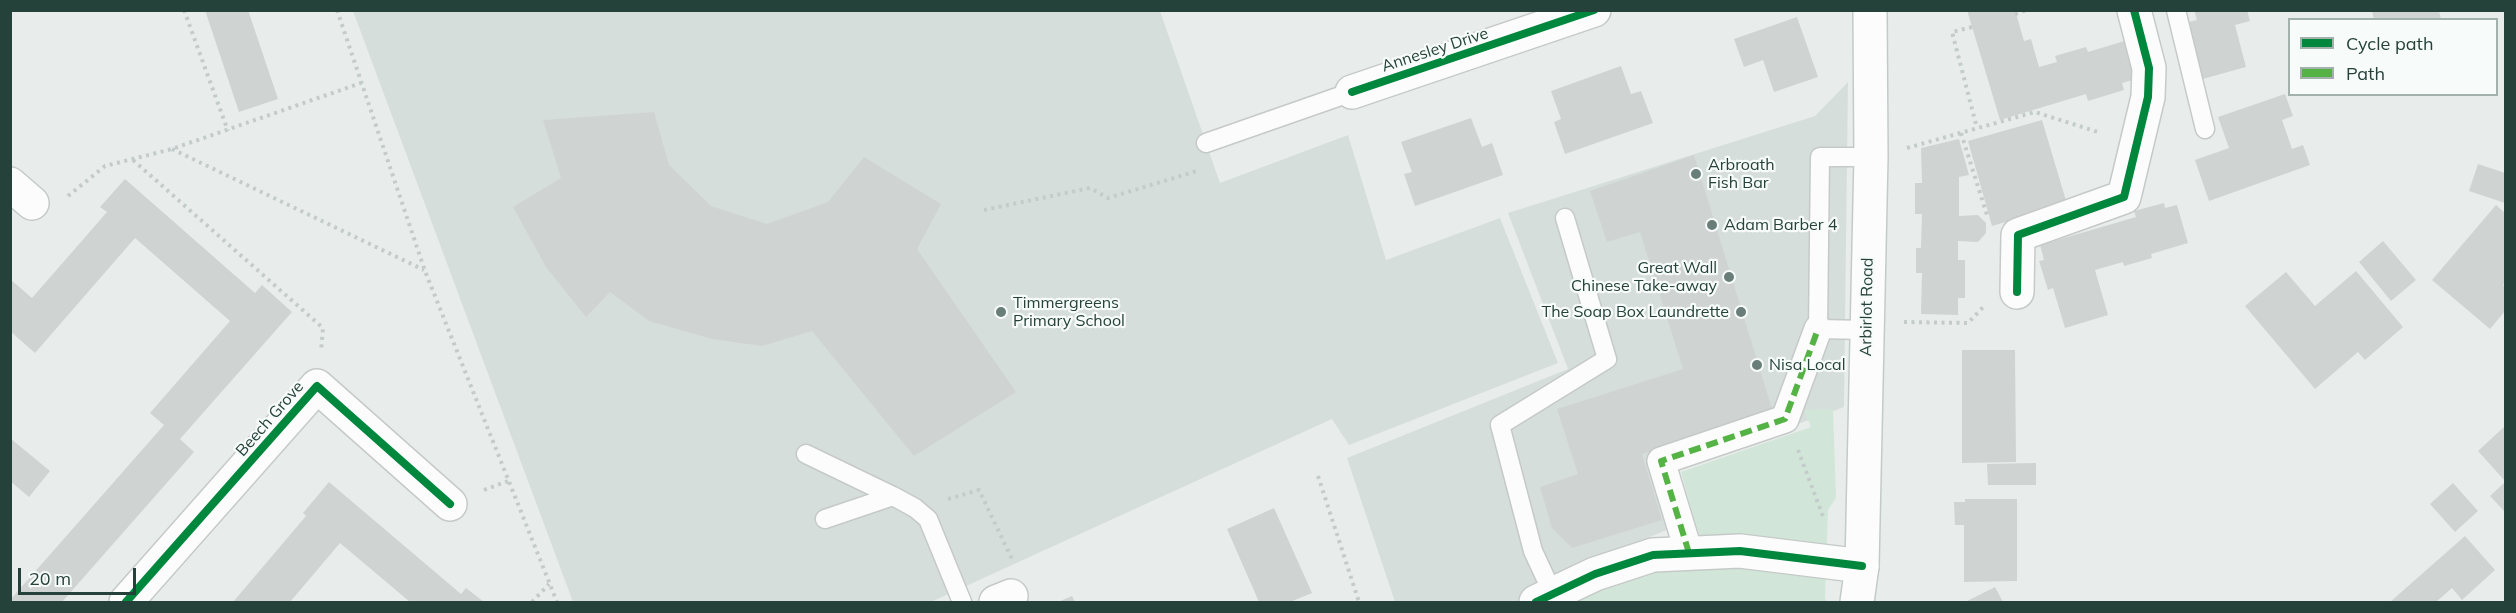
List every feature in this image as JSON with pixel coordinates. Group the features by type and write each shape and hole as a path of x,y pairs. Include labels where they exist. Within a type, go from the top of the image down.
{"street":[{"name":"Annesley Drive","path":"1352,92 1594,10"},
{"name":"Arbirlot Road","path":"1857,603 1848,564 1867,326 1871,157 1870,10"},
{"path":"2017,288 2018,235 2124,197 2148,97 2149,68 2134,10"},
{"path":"1689,553 1661,461 1785,419 1818,329"},
{"name":"Beech Grove","path":"126,603 317,386 450,504"},
{"path":"1545,598 1595,574 1653,555 1740,551 1848,564"}],"lane":[{"path":"2176,10 2205,129"},
{"path":"1206,142 1352,92"},
{"path":"1867,326 1818,329 1820,157 1871,157"},
{"path":"1545,598 1500,425 1606,359 1565,218"},
{"path":"806,454 893,496 915,508 928,519 962,603"},
{"path":"825,519 893,496"}],"path":[{"path":"184,10 228,130"},
{"path":"337,10 425,271 556,603"},
{"path":"2016,14 2027,10"},
{"path":"1972,27 1952,32 1977,128"},
{"path":"21,194 64,200 105,166 172,149 361,83"},
{"path":"1871,157 2035,112 2137,144"},
{"path":"1961,133 1993,235 2018,235"},
{"path":"172,149 425,271"},
{"path":"133,159 323,327 317,386"},
{"path":"984,210 1090,188 1108,198 1203,169"},
{"path":"1867,326 1968,323 1995,295 2017,288"},
{"path":"1785,419 1830,534 1848,564"},
{"path":"1318,476 1359,603"},
{"path":"915,508 979,490 1014,564 1004,599"},
{"path":"532,603 549,584"}],"shaded area":[{"name":"Timmergreens Primary School","path":"353,11 1160,11 1220,183 1348,135 1386,260 1500,218 1558,363 1349,445 1332,419 931,602 573,602"},
{"path":"1848,82 1844,407 1676,469 1690,520 1572,570 1519,602 1395,602 1347,458 1568,369 1508,213 1815,116"}],"green space":[{"path":"1833,409 1836,498 1828,510 1825,598 1827,602 1554,602 1706,552 1681,472 1811,427 1804,410"}],"building":[{"path":"205,10 248,10 278,99 239,112"},
{"path":"1967,10 2015,10 2024,41 2031,39 2039,67 2057,62 2055,56 2086,47 2088,52 2131,39 2143,77 2122,83 2124,90 2088,101 2086,94 2000,120"},
{"path":"2194,10 2247,10 2250,21 2235,25 2246,67 2199,80 2184,23 2197,20"},
{"path":"2372,10 2439,10 2441,18 2374,18"},
{"path":"1797,17 1818,77 1774,92 1763,60 1744,67 1734,39"},
{"path":"1621,66 1631,94 1641,91 1653,123 1565,154 1554,122 1561,119 1551,91"},
{"path":"2285,94 2293,116 2282,120 2292,149 2303,145 2310,165 2209,201 2195,160 2229,148 2218,117"},
{"path":"654,112 669,165 711,206 767,224 828,202 864,157 941,204 917,249 1016,392 914,456 812,331 762,346 712,339 649,321 610,292 586,317 546,267 513,207 561,178 543,120"},
{"path":"1471,118 1482,147 1492,143 1503,175 1415,206 1404,174 1412,172 1401,142"},
{"path":"2042,120 2067,204 1992,226 1968,141"},
{"path":"1959,139 1969,175 1959,177 1959,216 1978,215 1986,223 1986,233 1978,242 1958,241 1958,260 1965,260 1965,298 1958,298 1958,315 1921,314 1922,273 1916,273 1916,248 1921,248 1922,214 1915,214 1915,183 1922,183 1921,148"},
{"path":"1694,155 1773,412 1642,454 1662,520 1572,548 1552,528 1540,487 1578,474 1557,409 1683,369 1640,232 1607,242 1590,191"},
{"path":"2478,164 2505,173 2505,203 2469,191"},
{"path":"125,179 255,293 262,285 292,312 180,439 194,452 62,602 10,602 164,425 150,413 230,321 135,238 35,353 10,331 10,279 32,298 107,212 100,207"},
{"path":"2164,203 2165,208 2177,205 2188,243 2151,254 2152,258 2124,266 2123,262 2095,270 2108,315 2065,328 2053,288 2048,290 2039,261 2044,260 2040,245 2136,217 2134,211"},
{"path":"2496,205 2505,213 2505,282 2503,285 2505,287 2505,311 2490,329 2432,280"},
{"path":"2383,241 2416,280 2391,301 2359,262"},
{"path":"2356,271 2403,327 2365,360 2358,352 2315,389 2245,306 2286,272 2315,306"},
{"path":"1962,350 2015,350 2016,462 1962,463"},
{"path":"2505,426 2505,481 2478,451"},
{"path":"10,438 50,471 29,497 10,481"},
{"path":"2036,463 2036,485 1988,485 1987,464"},
{"path":"329,482 461,594 466,588 484,602 410,602 340,543 290,602 233,602 306,516 303,513"},
{"path":"2505,482 2505,512 2490,496"},
{"path":"2453,483 2478,511 2455,532 2430,504"},
{"path":"1965,499 2017,499 2017,581 1964,582 1964,525 1955,525 1954,502 1965,502"},
{"path":"1274,508 1312,593 1290,602 1259,602 1227,529"},
{"path":"2465,536 2495,570 2462,600 2452,588 2436,602 2390,602"},
{"path":"1995,587 2003,602 1965,602"},
{"path":"1072,596 1075,602 1058,602"}],"marked path":[{"path":"1689,553 1661,461 1785,419 1818,329"}],"cycle path":[{"path":"1352,92 1594,10"},
{"path":"2017,292 2018,235 2124,197 2148,97 2149,68 2134,10"},
{"path":"126,602 317,386 450,504"},
{"path":"1536,602 1595,574 1653,555 1740,551 1862,566"}],"place":[{"name":"Arbroath Fish Bar","path":"1696,174"},
{"name":"Adam Barber 4","path":"1712,225"},
{"name":"Great Wall Chinese Take-away","path":"1729,277"},
{"name":"Timmergreens Primary School","path":"1001,312"},
{"name":"The Soap Box Laundrette","path":"1741,312"},
{"name":"Nisa Local","path":"1757,365"}]}
